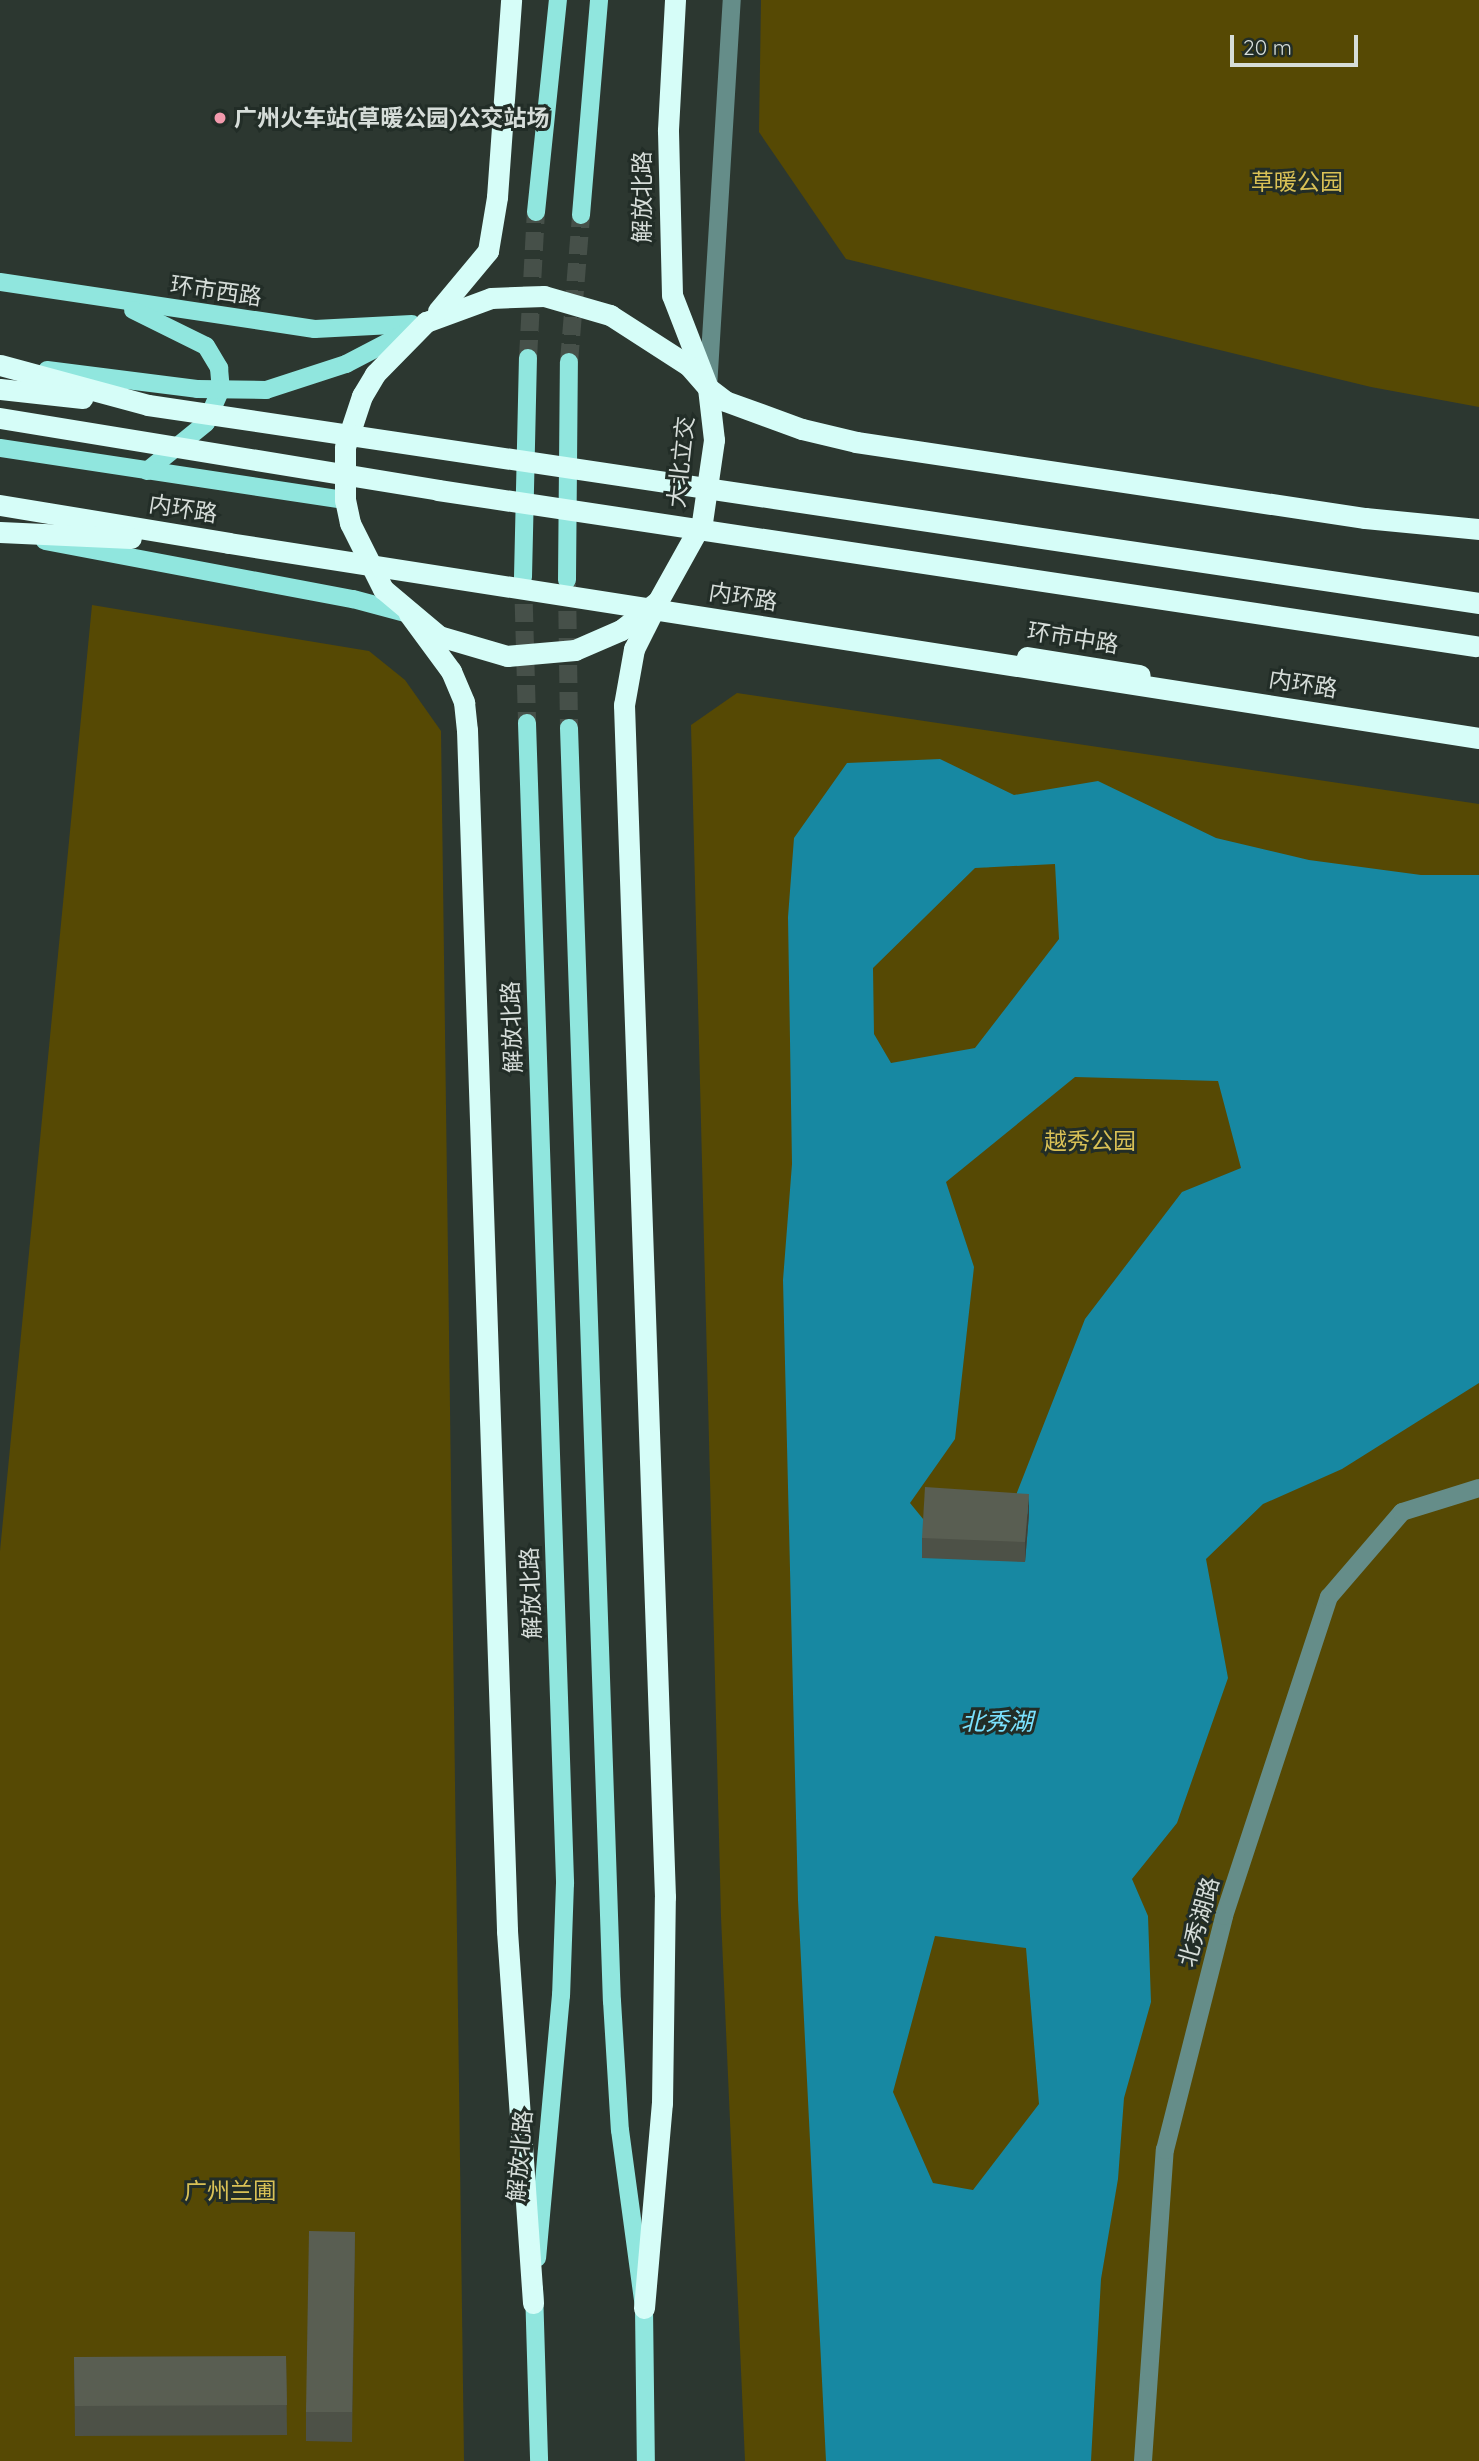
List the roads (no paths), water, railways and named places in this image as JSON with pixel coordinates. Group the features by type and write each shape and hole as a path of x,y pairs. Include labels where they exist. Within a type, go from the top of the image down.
{"highway":[{"path":"426,322 460,290 488,251 497,197 511,0"},
{"name":"解放北路","path":"675,0 667,245 672,295 708,388"},
{"name":"大北立交","path":"544,296 571,301 636,328 689,366 708,388 714,440 702,522 658,601 600,641 575,650 531,657 462,646 409,614 370,570 357,546 345,500 345,447 362,396 388,357 426,322 491,298 544,296"},
{"path":"0,364 148,405"},
{"path":"708,388 750,412 856,442 1365,518 1479,538"},
{"path":"0,389 148,405 1479,603"},
{"path":"0,418 452,492 1477,646"},
{"name":"内环路","path":"0,505 1479,738"},
{"path":"1365,518 1479,529"},
{"path":"0,533 229,543"},
{"path":"644,2308 662,2103 666,1922 660,1648 624,705 634,649 658,601"},
{"name":"环市中路","path":"658,601 1479,730"},
{"path":"409,614 451,671 464,702 467,730 506,1892 533,2303"}],"main road":[{"path":"536,212 558,0"},
{"path":"581,215 599,0"},
{"name":"环市西路","path":"0,282 315,329 426,322"},
{"path":"109,299 176,328 206,346 219,369 220,389 206,423 181,448 147,471"},
{"path":"0,364 220,389 266,390 305,381 426,322"},
{"path":"523,577 528,358"},
{"path":"567,580 569,362"},
{"path":"0,448 345,500"},
{"path":"0,533 340,596 409,614"},
{"name":"解放北路","path":"527,723 565,1883 561,1995 533,2303 539,2461"},
{"path":"569,728 612,2001 620,2130 644,2308 646,2461"}],"street":[{"path":"708,388 732,0"},
{"name":"北秀湖路","path":"1143,2461 1165,2150 1224,1916 1329,1597 1402,1513 1479,1488"}],"water":[{"name":"北秀湖","path":"940,759 1014,795 1098,781 1216,838 1309,860 1421,875 1479,875 1479,1383 1342,1469 1263,1504 1206,1559 1228,1678 1177,1823 1132,1879 1148,1916 1151,2002 1124,2098 1118,2179 1101,2279 1091,2461 826,2461 798,1900 783,1280 792,1164 788,917 794,838 847,763","holes":["1055,864 1059,939 975,1048 891,1063 874,1034 873,968 975,868","1075,1077 1218,1081 1241,1168 1182,1192 1085,1319 1007,1518 928,1525 910,1503 955,1439 974,1267 946,1182","935,1936 1026,1948 1039,2104 973,2190 933,2183 893,2092"]}],"tunnel":[{"path":"528,358 536,212"},
{"path":"569,362 581,215"},
{"path":"523,577 527,723"},
{"path":"567,584 569,728"}],"place":[{"name":"广州火车站(草暖公园)公交站场","path":"220,118"}],"park label":[{"name":"草暖公园","path":"1297,182"},
{"name":"越秀公园","path":"1090,1141"},
{"name":"广州兰圃","path":"230,2191"}]}
